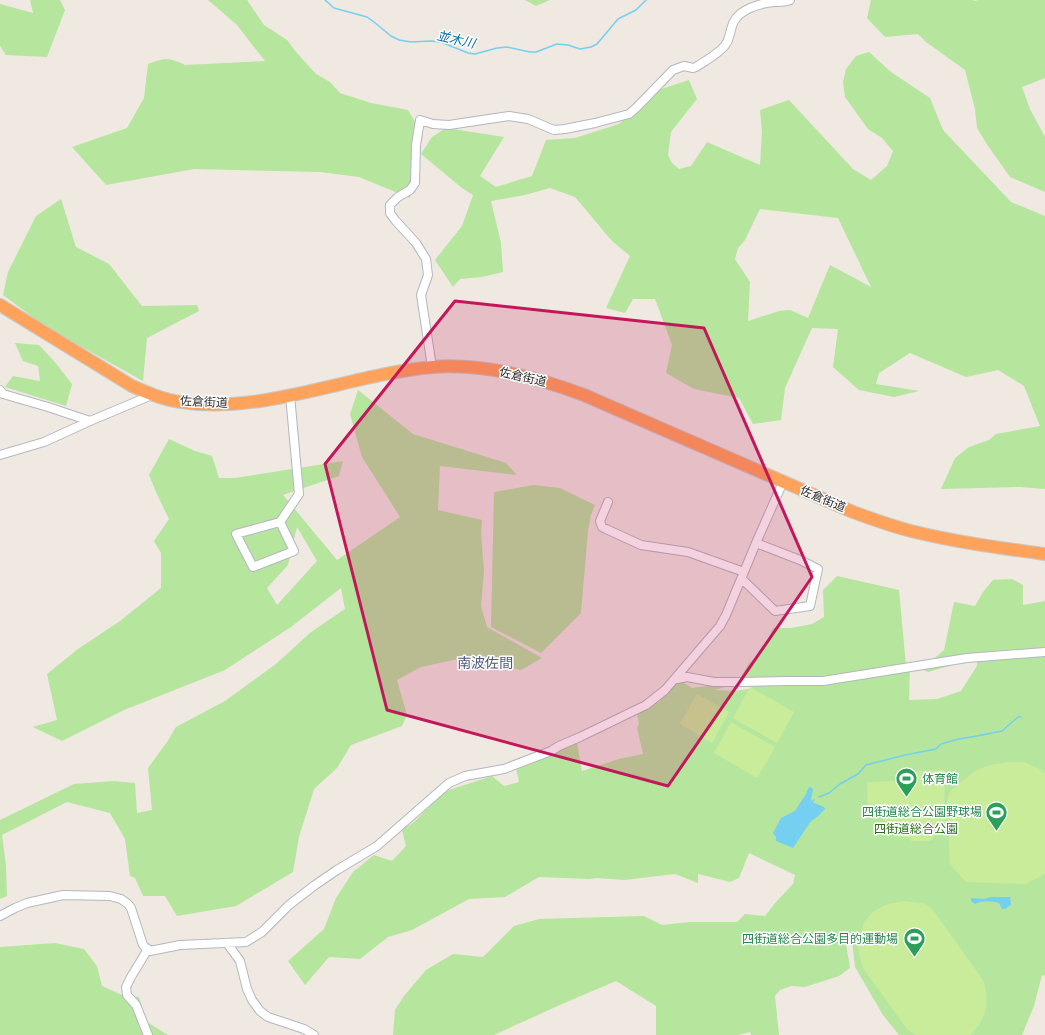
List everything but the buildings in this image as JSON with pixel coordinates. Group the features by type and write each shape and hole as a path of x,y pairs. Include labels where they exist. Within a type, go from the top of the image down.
{"highway":[{"name":"佐倉街道","path":"0,305 132,386 152,395 181,402 212,405 253,402 380,374 432,367 454,366 487,369 554,384 584,395 783,482 880,522 910,531 965,542 1045,554"}],"street":[{"path":"432,367 421,294 428,275 426,258 416,243 390,213 390,205 398,197 410,190 415,183 416,145 420,120 433,124 449,125 509,116 528,119 554,130 595,123 629,114 673,70 684,66 693,68 696,67 723,49 728,40 734,21 739,15 749,9 762,5 790,0"},
{"path":"0,390 3,394 90,421"},
{"path":"0,455 44,442 152,395"},
{"path":"280,522 294,551 253,567 236,534 280,522 299,494 290,395"},
{"path":"0,916 27,903 63,895 104,896 117,898 125,902 131,908 143,945 150,950 180,945 246,942 262,932 290,905 315,885 377,846 449,782 466,776 504,769 551,751 646,704 665,690 720,626 783,482"},
{"path":"608,502 600,521 602,527 641,545 688,552 743,576 775,611 810,606 818,569 800,560 756,543"},
{"path":"676,677 677,679 687,677 714,682 823,681 967,658 1045,652"},
{"path":"227,943 240,961 247,989 252,1000 260,1010 268,1017 304,1029 314,1035"},
{"path":"148,949 126,987 127,995 136,1005 148,1035"}],"highlighted area":[{"path":"455,301 704,328 812,577 668,786 387,710 325,464"}],"green space":[{"path":"30,0 60,0 65,10 47,57 6,55 0,46 0,4 33,13"},
{"path":"208,0 247,0 264,25 287,40 316,74 330,82 340,93 371,103 408,110 423,135 410,198 359,177 320,172 194,169 106,185 72,147 127,128 144,98 148,64 166,59 185,65 265,61 237,25"},
{"path":"525,0 550,0 536,6"},
{"path":"871,0 1045,0 1045,78 1022,87 1030,109 1045,137 1045,192 1010,177 986,143 977,128 975,109 965,70 926,42 918,34 885,37 867,18"},
{"path":"869,52 891,72 930,98 943,130 1011,202 1045,216 1045,489 1020,487 941,489 955,458 969,447 989,440 996,434 1040,426 1024,386 998,370 966,377 910,353 879,373 876,384 919,391 894,397 859,390 833,367 838,329 812,328 785,388 781,420 753,424 739,398 694,389 666,373 672,345 655,299 633,299 625,313 606,308 630,256 612,241 575,197 550,188 525,195 491,201 501,243 503,272 482,277 460,279 453,287 435,260 462,226 473,195 462,188 421,154 432,137 446,128 504,137 480,176 496,187 532,176 546,140 575,138 619,124 658,90 689,80 697,99 671,132 668,155 672,163 679,169 691,166 707,142 760,165 762,132 760,110 789,100 853,169 871,180 887,166 893,151 882,138 868,129 845,97 843,82 846,69 856,56","holes":["760,209 838,218 871,287 830,265 808,318 790,310 779,311 748,321 750,282 735,259 738,248 745,240"]},
{"path":"61,199 76,247 109,264 142,306 197,305 199,311 147,338 143,381 46,327 3,295 8,272 36,216"},
{"path":"15,343 39,345 54,361 72,384 66,406 5,387 13,376 40,381 38,366 23,361"},
{"path":"358,390 413,434 506,463 517,475 440,466 438,510 482,520 481,533 484,571 481,606 487,627 542,658 521,670 463,658 421,667 397,680 407,715 402,726 351,745 337,768 314,789 299,837 293,872 236,906 177,916 165,896 143,896 135,878 130,876 125,839 110,813 67,802 2,835 6,866 7,896 0,899 0,820 74,784 114,781 135,783 137,813 152,810 148,768 176,727 225,701 276,664 311,632 345,609 341,588 291,627 225,670 124,710 62,741 33,727 57,720 47,674 78,649 120,621 161,588 161,553 154,541 169,519 149,475 169,439 195,451 212,456 219,478 235,478 343,461 339,476 283,495 337,560 400,517 362,457 350,414","holes":["297,527 317,561 277,605 267,588 288,565"]},
{"path":"534,485 560,488 595,505 591,515 588,531 581,613 541,653 491,627 494,492"},
{"name":"四街道総合公園","path":"837,576 899,590 906,666 910,666 909,700 937,699 961,691 977,666 977,658 928,672 922,669 944,650 954,602 975,606 983,592 993,580 1012,579 1023,585 1023,605 1045,601 1045,976 1042,975 1034,1006 1022,1035 899,1035 883,1015 855,967 852,940 847,937 850,968 839,976 805,987 791,986 780,990 775,996 779,1035 751,1035 750,1032 738,1035 656,1035 656,1006 616,981 494,1035 393,1035 395,1010 404,996 426,970 453,954 483,957 514,926 539,919 644,916 662,925 690,922 737,922 745,914 765,916 793,884 795,875 749,853 739,878 730,882 698,874 698,883 675,874 624,880 539,877 505,897 469,899 412,930 388,937 360,959 329,957 305,985 288,961 324,929 336,898 353,872 374,855 392,861 406,846 402,830 414,822 428,808 437,796 449,790 492,776 504,786 519,782 516,768 563,747 577,743 582,771 619,759 643,754 637,728 639,724 637,714 660,701 681,681 692,688 738,682 749,663 759,656 773,628 791,628 812,624 824,617 823,590","holes":["742,682 753,688 736,691 715,690"]},
{"path":"750,687 794,712 777,743 733,718"},
{"path":"697,694 729,712 712,743 680,724"},
{"path":"731,722 775,747 757,778 714,753"},
{"name":"四街道総合公園野球場","path":"1008,762 1024,762 1042,770 1045,773 1045,874 1026,884 966,882 950,864 947,800 951,790 975,771 990,765"},
{"name":"体育館","path":"944,770 945,831 934,832 934,837 930,841 911,841 910,838 899,837 897,830 888,831 884,827 884,819 868,816 867,782 897,781 896,772"},
{"name":"四街道総合公園多目的運動場","path":"904,901 926,904 933,910 983,980 986,995 986,1010 980,1023 970,1035 916,1035 907,1029 863,968 858,949 864,922 874,911 888,904"},
{"path":"55,943 84,949 97,966 102,986 122,995 139,997 147,1022 168,1035 0,1035 0,947"}],"water":[{"path":"809,787 813,790 811,799 812,802 824,807 825,809 811,821 793,848 776,841 776,837 773,833 781,818 795,811"},
{"path":"991,897 1010,897 1011,905 1005,909 1002,909 999,903 987,901 975,904 971,901 971,898 984,899"}],"waterway":[{"name":"並木川","path":"325,0 334,8 367,17 391,36 399,40 411,42 441,42 468,53 475,54 507,47 530,52 536,52 557,44 568,45 580,49 591,47 597,44 618,19 636,10 646,0"},
{"path":"819,797 829,793 840,784 858,774 866,765 936,749 941,744 959,739 1002,731 1018,717 1021,717"}],"place":[{"name":"体育館","path":"906,798"},
{"name":"四街道総合公園野球場","path":"997,832"},
{"name":"四街道総合公園多目的運動場","path":"914,958"}],"district":[{"name":"南波佐間","path":"485,663"}]}
